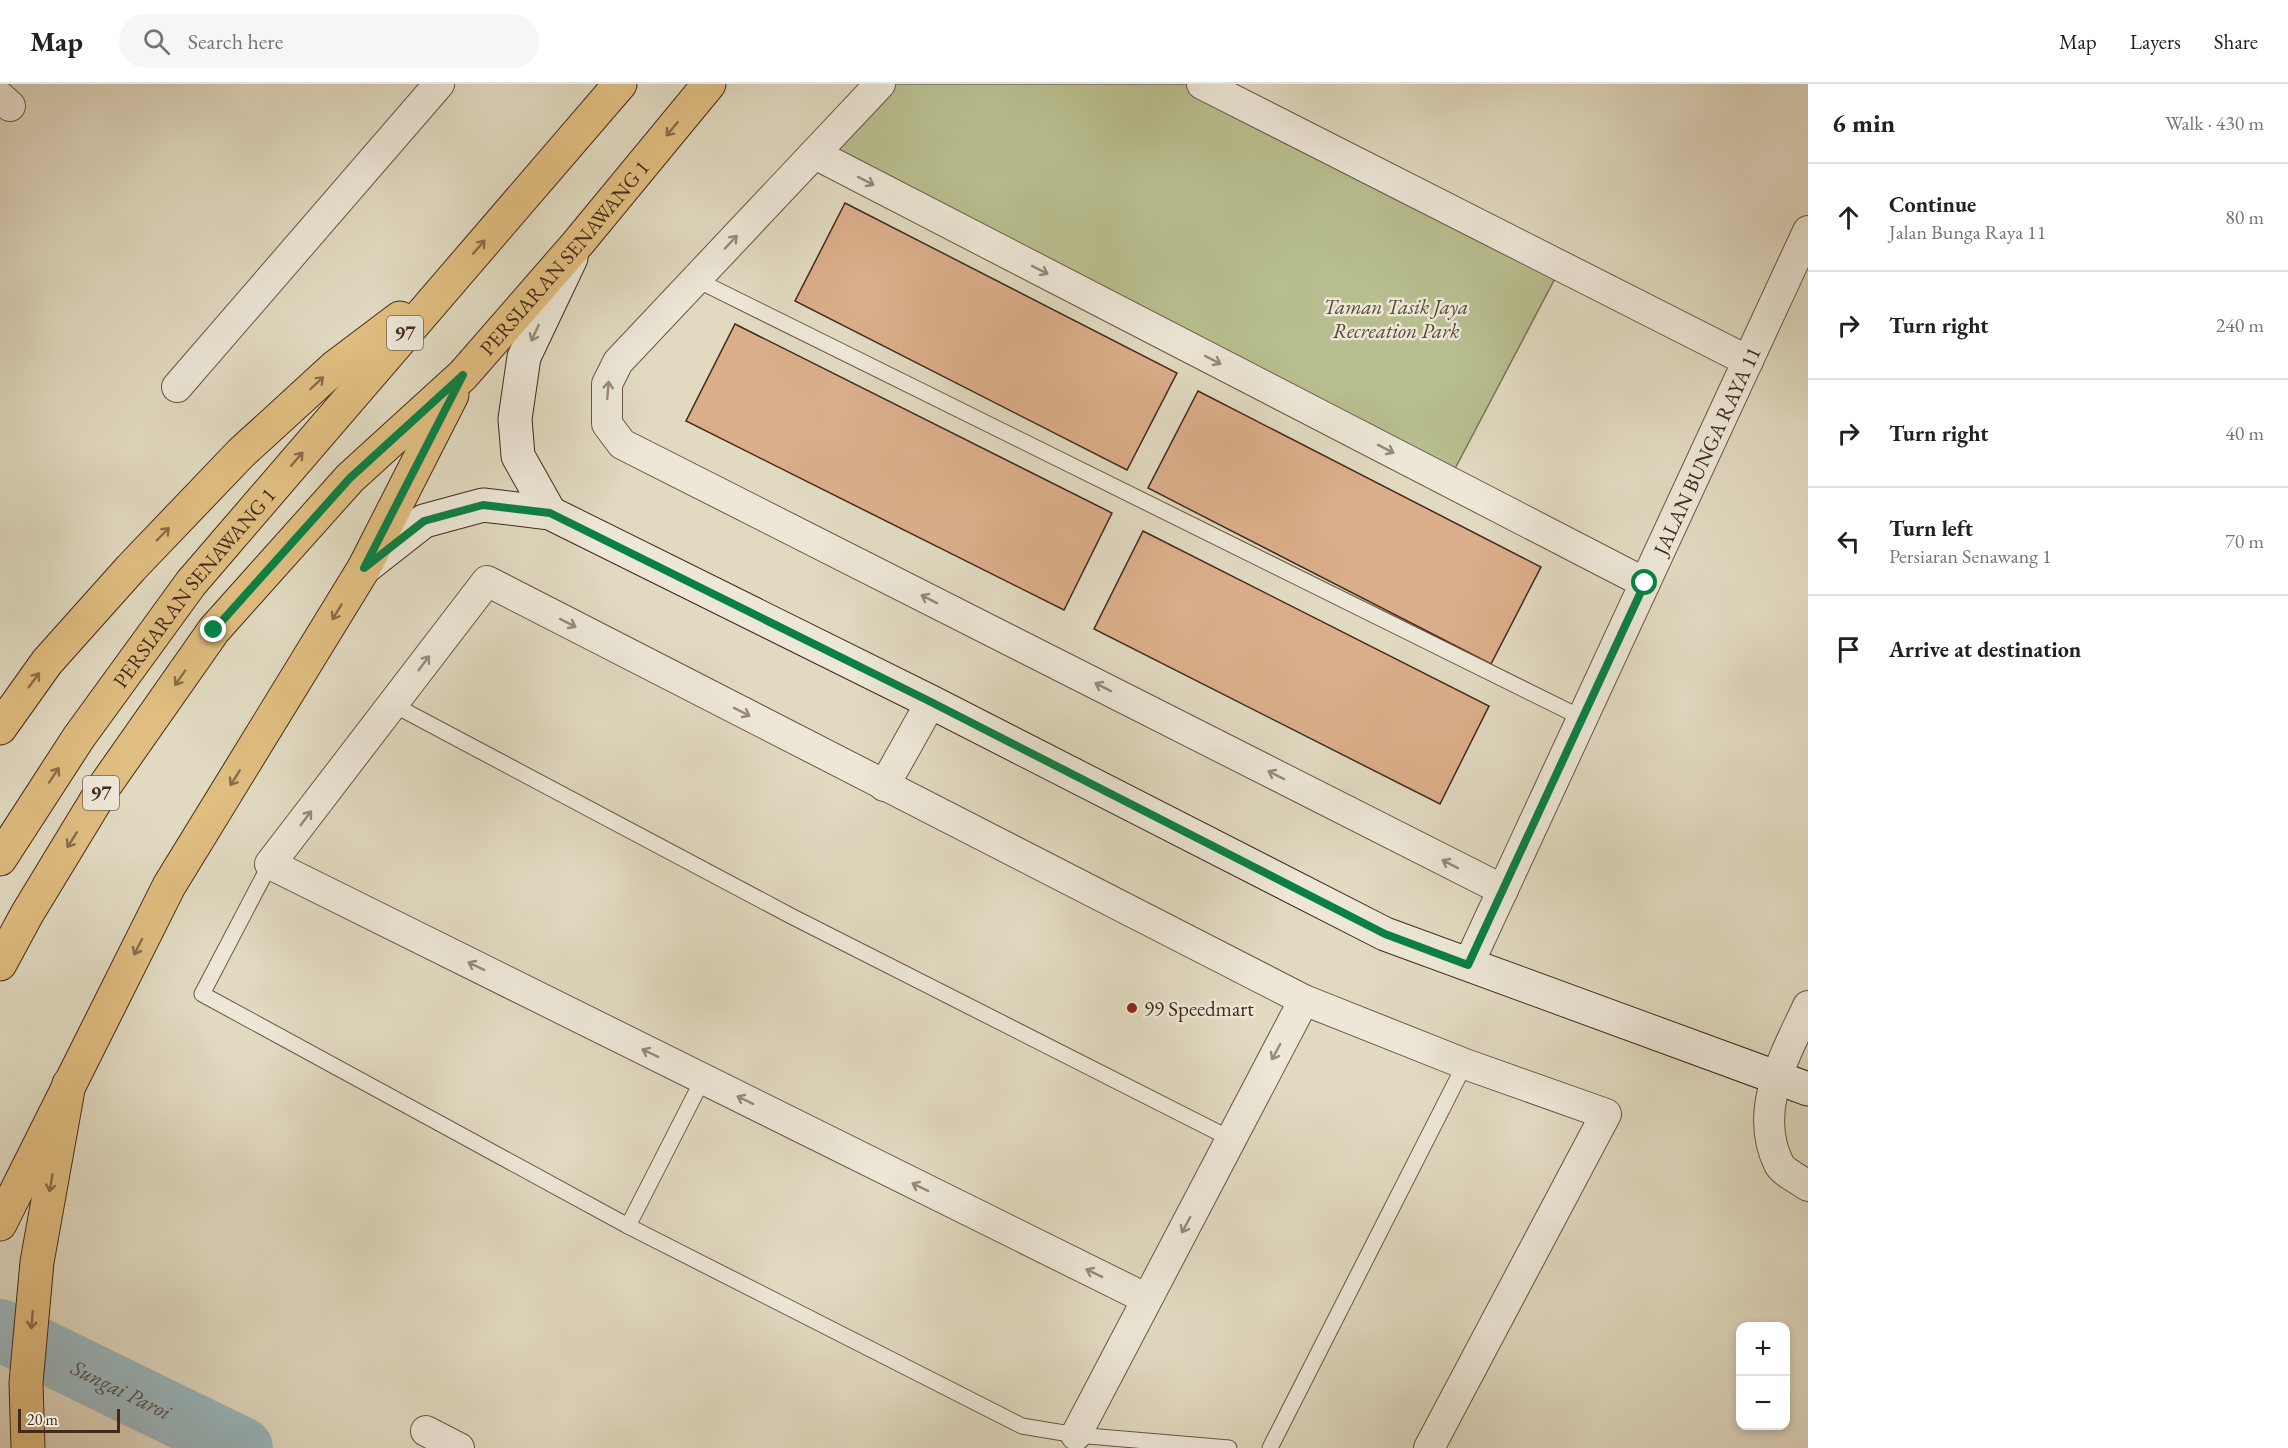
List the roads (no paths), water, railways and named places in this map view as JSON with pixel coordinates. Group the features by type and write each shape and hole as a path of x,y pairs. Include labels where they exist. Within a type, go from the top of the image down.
{"main road":[{"name":"PERSIARAN SENAWANG 1","path":"0,860 79,736 191,583 620,84"},
{"name":"PERSIARAN SENAWANG 1","path":"0,964 27,914 106,784 214,630 350,478 463,375 578,243 709,84"},
{"path":"0,728 47,662 131,568 241,453 335,367 452,279"},
{"path":"0,1224 169,886 364,568 463,375"},
{"path":"28,1448 26,1383 37,1262 69,1084"}],"street":[{"path":"177,387 439,84"},
{"path":"880,84 618,362 607,384 607,424 622,444 1503,890"},
{"path":"1202,84 1748,361"},
{"path":"814,154 1645,583"},
{"name":"JALAN BUNGA RAYA 11","path":"1468,965 1808,231"},
{"path":"550,513 518,456 515,419 524,357 578,243"},
{"path":"364,568 424,521 483,505 550,513 931,702 1385,934 1808,1089"},
{"path":"1147,1299 270,864 487,581 1304,1000 1466,1064 1606,1113 1429,1448"},
{"path":"884,786 931,702"},
{"path":"1076,1435 1304,1000"},
{"path":"1808,1006 1775,1077 1768,1127 1779,1166 1808,1186"},
{"path":"426,1431 459,1448"}],"lane":[{"path":"696,279 1582,718"},
{"path":"393,704 791,916 1231,1138"},
{"path":"270,864 202,994 628,1226 1022,1426 1076,1435 1229,1448"},
{"path":"1270,1448 1466,1064"},
{"path":"628,1226 703,1079"}],"waterway":[{"name":"Sungai Paroi","path":"0,1330 242,1448"}],"place":[{"name":"99 Speedmart","path":"1132,1008"}],"park label":[{"name":"Taman Tasik Jaya Recreation Park","path":"1396,318"}]}
